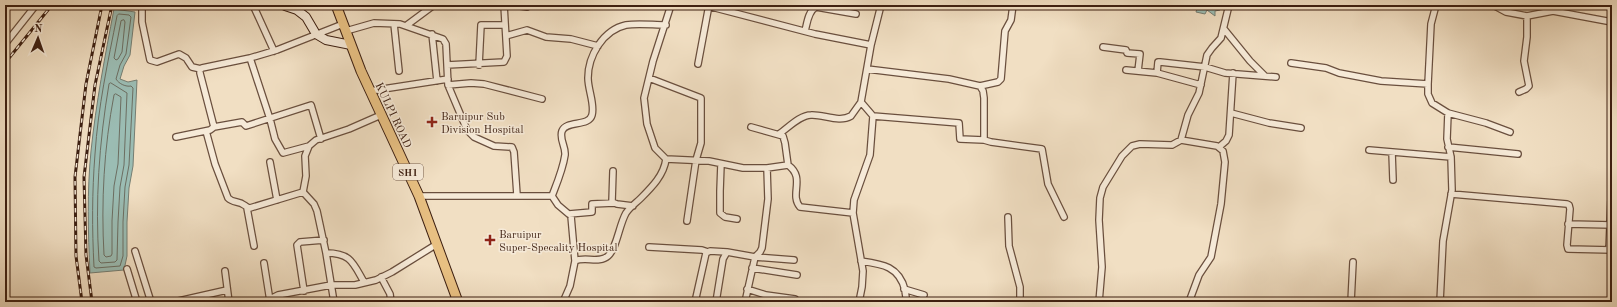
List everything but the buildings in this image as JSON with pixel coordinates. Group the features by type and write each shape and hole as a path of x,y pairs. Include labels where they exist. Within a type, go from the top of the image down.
{"main road":[{"name":"KULPI ROAD","path":"336,5 380,115 419,196 458,302"}],"street":[{"path":"5,44 36,5"},
{"path":"142,5 142,22 150,60 156,62 179,54 186,58 192,67 201,69 206,66 250,58 291,46 316,34 344,27 374,23 407,25 443,39 446,44 448,86 467,130 474,137 494,146 512,148 514,152 517,195"},
{"path":"253,5 274,51"},
{"path":"284,5 297,10 306,17 316,34 326,40 351,45"},
{"path":"407,25 434,5"},
{"path":"447,65 504,62 506,56 506,36 504,5"},
{"path":"513,5 527,6"},
{"path":"671,5 644,98 647,124 655,148 666,159 696,160 732,167 767,168 788,165"},
{"path":"698,64 707,5 806,31 871,45"},
{"path":"779,134 804,116 811,115 848,118 851,116 861,102 871,45 881,5"},
{"path":"867,69 949,79 980,86 998,82 1001,79 1005,31 1011,20 1013,5"},
{"path":"1181,140 1188,115 1201,84 1204,67 1209,52 1221,40 1229,5"},
{"path":"1436,5 1431,24 1428,84 1428,94 1432,103 1448,113 1482,122 1510,132"},
{"path":"1493,5 1506,12 1527,16 1553,11 1612,22"},
{"path":"806,31 812,8 816,7 856,14"},
{"path":"1519,92 1529,86 1524,61 1527,37 1527,16"},
{"path":"394,24 399,72"},
{"path":"479,64 481,25 505,25"},
{"path":"552,196 565,153 561,136 562,131 564,128 588,120 592,117 593,111 588,80 588,70 589,63 598,46 612,31 626,25 666,25"},
{"path":"1224,29 1250,61 1265,76"},
{"path":"506,36 527,30 546,37 571,39 598,46"},
{"path":"432,34 437,81"},
{"path":"1103,47 1126,50 1127,53 1140,54 1138,71"},
{"path":"250,58 270,119 275,140 282,152 309,146 321,139 380,115"},
{"path":"1157,73 1159,62 1204,67 1214,71 1276,77"},
{"path":"1291,63 1326,68 1339,73 1380,81 1428,84"},
{"path":"201,69 200,73 214,127"},
{"path":"1126,70 1157,73 1201,84"},
{"path":"1219,147 1228,137 1233,73"},
{"path":"649,78 701,98 701,142 696,160 687,221"},
{"path":"370,91 448,79"},
{"path":"448,86 471,83 484,84 542,99"},
{"path":"980,86 983,91 984,98 984,140"},
{"path":"861,102 873,116 959,123 960,139 984,140 1042,149 1048,184 1064,217"},
{"path":"176,137 210,130 214,127 242,122 246,126 311,105 321,139"},
{"path":"1230,113 1268,123 1301,128"},
{"path":"1440,302 1443,241 1451,194 1451,157 1446,133 1448,113"},
{"path":"859,302 863,279 853,213 854,200 870,155 873,116"},
{"path":"751,128 779,134 784,139 788,165 797,174 797,201 800,207 853,213"},
{"path":"206,131 215,164 228,198 232,201 243,204 247,208 254,246"},
{"path":"1099,302 1102,267 1099,220 1100,198 1103,187 1122,156 1132,146 1140,144 1172,145 1181,140 1219,147 1222,151 1225,168 1219,218 1211,257 1199,275 1189,302"},
{"path":"302,192 306,176 305,156 309,146"},
{"path":"1448,147 1518,154"},
{"path":"1369,150 1451,157"},
{"path":"1392,152 1393,180"},
{"path":"575,261 578,259 601,260 608,257 612,251 621,224 627,212 656,182 665,166 666,159"},
{"path":"270,162 277,200"},
{"path":"722,164 720,213 725,217 737,219"},
{"path":"745,302 755,257 762,248 763,229 767,208 767,168"},
{"path":"613,171 612,200 614,203"},
{"path":"247,208 302,192"},
{"path":"302,192 314,204 324,240 334,302"},
{"path":"1451,194 1567,204 1570,207 1568,249 1611,250 1611,200"},
{"path":"419,196 552,196"},
{"path":"552,196 558,205 569,214 572,221 575,261 570,286 563,302"},
{"path":"569,214 592,212 592,204 614,203 633,206"},
{"path":"1008,217 1009,246 1019,282 1020,302"},
{"path":"1568,224 1611,224"},
{"path":"304,291 297,245 300,242 324,240"},
{"path":"264,263 270,301 278,295 331,285 355,285 381,277 437,244"},
{"path":"649,247 702,250 708,252 727,252 755,257 794,260"},
{"path":"135,251 151,302"},
{"path":"695,302 705,257 708,252"},
{"path":"716,302 723,259 727,252"},
{"path":"326,253 344,254 348,257 353,262 364,282"},
{"path":"861,261 884,265 899,274 904,289 906,302"},
{"path":"1351,302 1353,262"},
{"path":"752,268 797,275"},
{"path":"127,269 137,302"},
{"path":"225,272 229,302"},
{"path":"381,277 390,294 391,302"},
{"path":"747,289 766,295 795,299"},
{"path":"904,289 924,295"},
{"path":"174,302 227,290"}],"water":[{"path":"1198,5 1217,5 1220,10 1215,11 1215,16 1207,10 1205,14 1196,12"},
{"path":"114,9 135,12 130,55 124,66 120,79 128,82 137,80 133,166 129,188 127,222 127,256 124,270 90,273 88,212 91,151 98,97"}],"railway":[{"path":"5,63 52,5"},
{"path":"82,302 76,256 75,177 86,84 102,5"},
{"path":"92,302 86,255 84,177 95,85 112,5"}],"place":[{"name":"Baruipur Sub Division Hospital","path":"432,122"},
{"name":"Baruipur Super-Specality Hospital","path":"490,240"}]}
